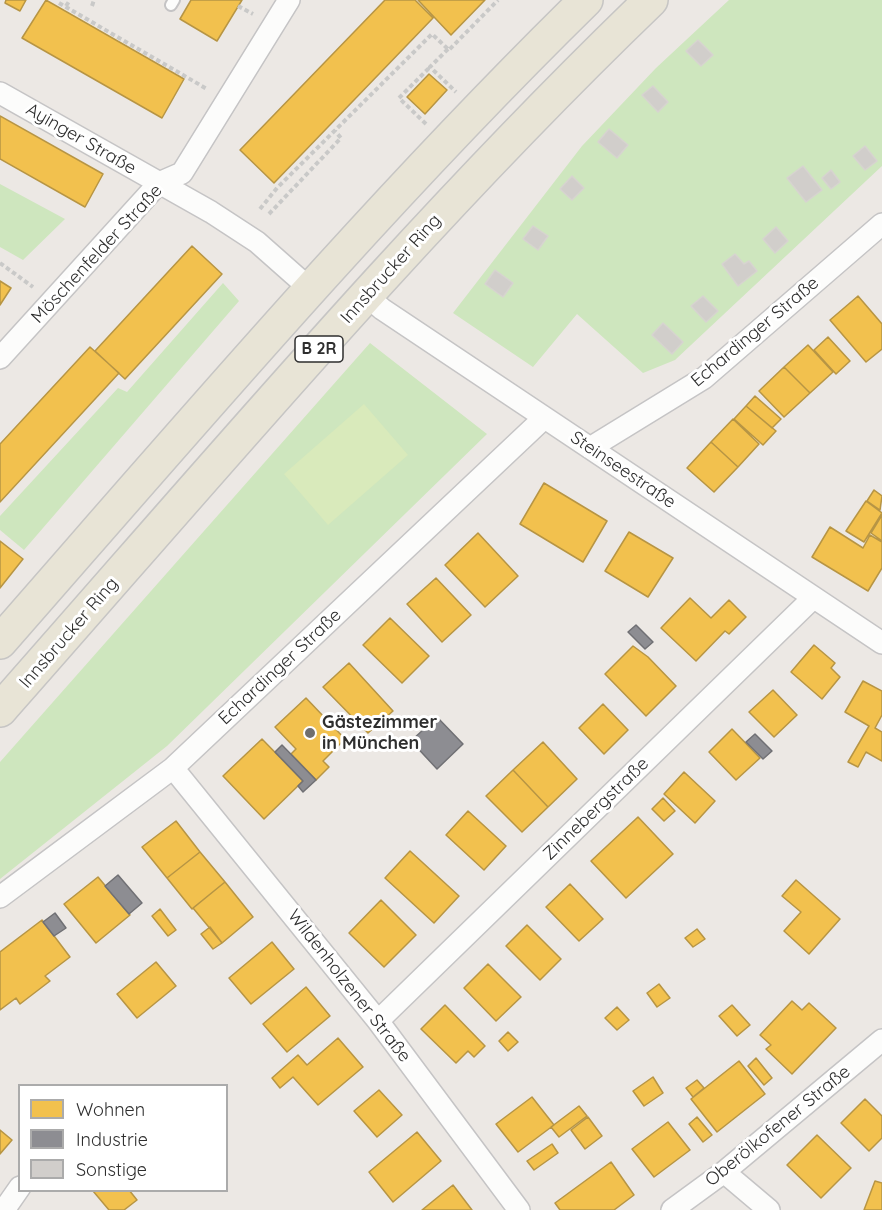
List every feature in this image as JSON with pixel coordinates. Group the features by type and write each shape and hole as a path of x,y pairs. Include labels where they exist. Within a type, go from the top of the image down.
{"main road":[{"name":"B 2R","path":"0,642 309,288 457,131 586,0"},
{"name":"Innsbrucker Ring","path":"0,710 366,295 468,184 651,0"}],"street":[{"name":"Möschenfelder Straße","path":"0,358 159,183 182,173 289,0"},
{"name":"Ayinger Straße","path":"0,93 159,183 257,242 309,288"},
{"name":"Echardinger Straße","path":"591,448 704,378 882,224"},
{"name":"Steinseestraße","path":"366,295 382,309 882,643"},
{"name":"Echardinger Straße","path":"0,897 173,768 544,418"},
{"name":"Zinnebergstraße","path":"378,1021 813,598"},
{"name":"Wildenholzener Straße","path":"173,768 378,1021 519,1210"},
{"name":"Oberölkofener Straße","path":"672,1210 724,1172 882,1040"},
{"path":"724,1172 770,1210"},
{"path":"4,1210 18,1189"}],"path":[{"path":"66,6 70,0"},
{"path":"92,6 94,0"},
{"path":"430,128 399,98 498,0"},
{"path":"59,3 227,100"},
{"path":"260,209 277,188 432,34 447,49"},
{"path":"430,67 460,96"},
{"path":"269,214 341,138 335,130"},
{"path":"0,263 20,276 51,303"}],"green space":[{"path":"729,0 882,0 882,166 675,360 643,373 577,314 533,367 453,313 582,146 656,68"},
{"path":"0,184 65,219 23,260 0,247"},
{"path":"223,283 239,301 24,550 0,530 0,516 118,388 127,392"},
{"path":"370,343 487,434 167,746 0,879 0,762"},
{"path":"364,404 408,455 328,525 284,474"}],"building: Wohnen":[{"path":"6,0 26,0 20,11 5,3"},
{"path":"46,0 184,79 162,118 22,38"},
{"path":"191,0 242,0 217,41 180,19"},
{"path":"385,0 415,0 433,18 274,183 240,150"},
{"path":"418,0 485,0 451,35"},
{"path":"429,74 447,90 425,114 407,97"},
{"path":"0,116 103,174 85,207 0,159"},
{"path":"192,246 222,274 125,379 95,351"},
{"path":"0,281 11,288 0,305"},
{"path":"858,296 882,324 882,349 866,362 830,320"},
{"path":"828,337 850,361 836,374 814,350"},
{"path":"808,345 833,372 810,393 784,367"},
{"path":"90,347 119,373 0,502 0,444"},
{"path":"784,367 810,393 784,417 759,391"},
{"path":"755,396 781,419 772,428 746,406"},
{"path":"746,406 776,431 763,445 734,419"},
{"path":"733,419 759,444 738,467 711,442"},
{"path":"711,442 738,467 714,492 687,468"},
{"path":"544,483 607,521 583,562 520,524"},
{"path":"874,490 882,496 880,510 867,501"},
{"path":"866,501 882,513 864,542 846,531"},
{"path":"882,515 882,541 871,533"},
{"path":"830,527 863,548 870,535 882,542 882,568 868,591 812,557"},
{"path":"629,532 673,558 648,597 605,571"},
{"path":"478,533 518,576 485,607 445,565"},
{"path":"0,541 23,559 0,588"},
{"path":"436,578 471,615 442,642 407,604"},
{"path":"690,598 711,618 729,600 746,617 729,634 725,631 696,661 661,628"},
{"path":"390,618 429,656 402,683 363,645"},
{"path":"814,645 835,663 831,668 840,677 822,699 791,672"},
{"path":"633,646 648,657 676,686 646,716 605,674"},
{"path":"349,663 393,711 368,733 323,687"},
{"path":"863,681 882,691 882,715 875,728 882,732 882,761 866,752 858,767 848,762 869,726 845,712"},
{"path":"773,690 797,715 774,737 749,712"},
{"name":"Gästezimmer in München","path":"306,698 345,739 323,761 329,767 316,780 291,754 296,749 275,727"},
{"path":"603,704 628,730 604,754 579,728"},
{"path":"732,729 760,758 736,780 709,752"},
{"path":"262,739 303,781 264,819 223,776"},
{"path":"543,742 577,779 548,807 513,770"},
{"path":"513,770 548,807 522,832 486,796"},
{"path":"684,772 715,801 695,823 664,794"},
{"path":"663,798 675,811 664,821 652,809"},
{"path":"468,811 506,846 484,870 446,835"},
{"path":"638,817 673,854 626,898 591,861"},
{"path":"176,821 200,852 167,878 142,847"},
{"path":"410,851 459,896 434,923 385,878"},
{"path":"200,852 225,882 192,909 167,878"},
{"path":"98,877 130,915 96,943 64,904"},
{"path":"796,880 840,919 809,954 784,931 801,912 782,896"},
{"path":"225,882 253,917 222,943 193,908"},
{"path":"570,884 603,919 579,941 546,907"},
{"path":"381,900 416,935 384,967 349,933"},
{"path":"160,909 176,930 168,936 152,916"},
{"path":"42,920 70,957 45,976 50,981 20,1004 16,998 0,1010 0,952"},
{"path":"527,925 561,959 540,980 506,946"},
{"path":"210,927 222,943 213,949 201,934"},
{"path":"697,929 705,939 693,947 685,938"},
{"path":"272,942 294,969 251,1004 229,978"},
{"path":"156,962 176,986 137,1018 117,994"},
{"path":"488,964 521,997 496,1021 464,988"},
{"path":"659,984 670,998 657,1007 647,993"},
{"path":"306,987 330,1016 287,1052 263,1024"},
{"path":"792,1001 802,1010 809,1003 836,1028 792,1074 766,1049 771,1045 760,1035"},
{"path":"445,1005 485,1046 474,1057 468,1051 456,1063 421,1029"},
{"path":"732,1005 750,1025 737,1036 719,1016"},
{"path":"617,1007 629,1020 617,1030 605,1018"},
{"path":"508,1032 518,1042 508,1051 499,1041"},
{"path":"338,1038 363,1067 318,1105 293,1077 280,1088 272,1078 298,1055 307,1065"},
{"path":"756,1058 772,1078 764,1085 748,1066"},
{"path":"739,1061 765,1094 717,1132 691,1099"},
{"path":"653,1077 663,1093 644,1106 633,1091"},
{"path":"697,1080 704,1088 693,1097 686,1088"},
{"path":"379,1090 402,1115 377,1137 354,1111"},
{"path":"532,1097 554,1125 518,1152 496,1124"},
{"path":"865,1099 882,1116 882,1138 869,1151 841,1123"},
{"path":"579,1106 587,1116 559,1137 551,1127"},
{"path":"588,1117 602,1136 585,1149 571,1130"},
{"path":"697,1117 712,1135 703,1142 689,1124"},
{"path":"668,1122 690,1150 654,1177 632,1149"},
{"path":"0,1130 12,1140 0,1154"},
{"path":"417,1132 441,1161 393,1202 369,1172"},
{"path":"817,1135 851,1168 821,1198 787,1165"},
{"path":"552,1144 558,1153 534,1170 527,1161"},
{"path":"611,1162 634,1195 614,1210 560,1210 555,1203"},
{"path":"875,1181 882,1183 882,1210 864,1210"},
{"path":"453,1185 472,1210 422,1210 438,1197"},
{"path":"94,1192 131,1192 137,1200 124,1210 109,1210"}],"building: Industrie":[{"path":"636,625 653,642 645,649 628,632"},
{"path":"437,717 463,744 437,769 411,741"},
{"path":"755,734 772,751 763,759 746,742"},
{"path":"282,745 316,780 303,792 298,786 303,781 275,752"},
{"path":"118,875 142,903 129,914 105,886"},
{"path":"55,913 66,928 54,936 43,922"}],"building: Sonstige":[{"path":"698,40 713,55 701,66 686,51"},
{"path":"653,86 668,102 658,112 642,95"},
{"path":"609,129 628,145 617,158 598,142"},
{"path":"865,146 877,161 865,170 853,156"},
{"path":"803,166 822,190 806,202 787,178"},
{"path":"831,170 840,182 831,189 822,178"},
{"path":"572,176 584,188 572,200 560,189"},
{"path":"533,226 548,236 538,250 523,239"},
{"path":"776,227 788,241 775,253 763,239"},
{"path":"735,254 744,264 749,261 757,271 738,286 722,264"},
{"path":"495,270 513,283 503,297 485,284"},
{"path":"703,296 718,311 706,322 691,306"},
{"path":"663,323 683,342 672,354 652,335"}],"place":[{"name":"Gästezimmer in München","path":"310,733"}]}
